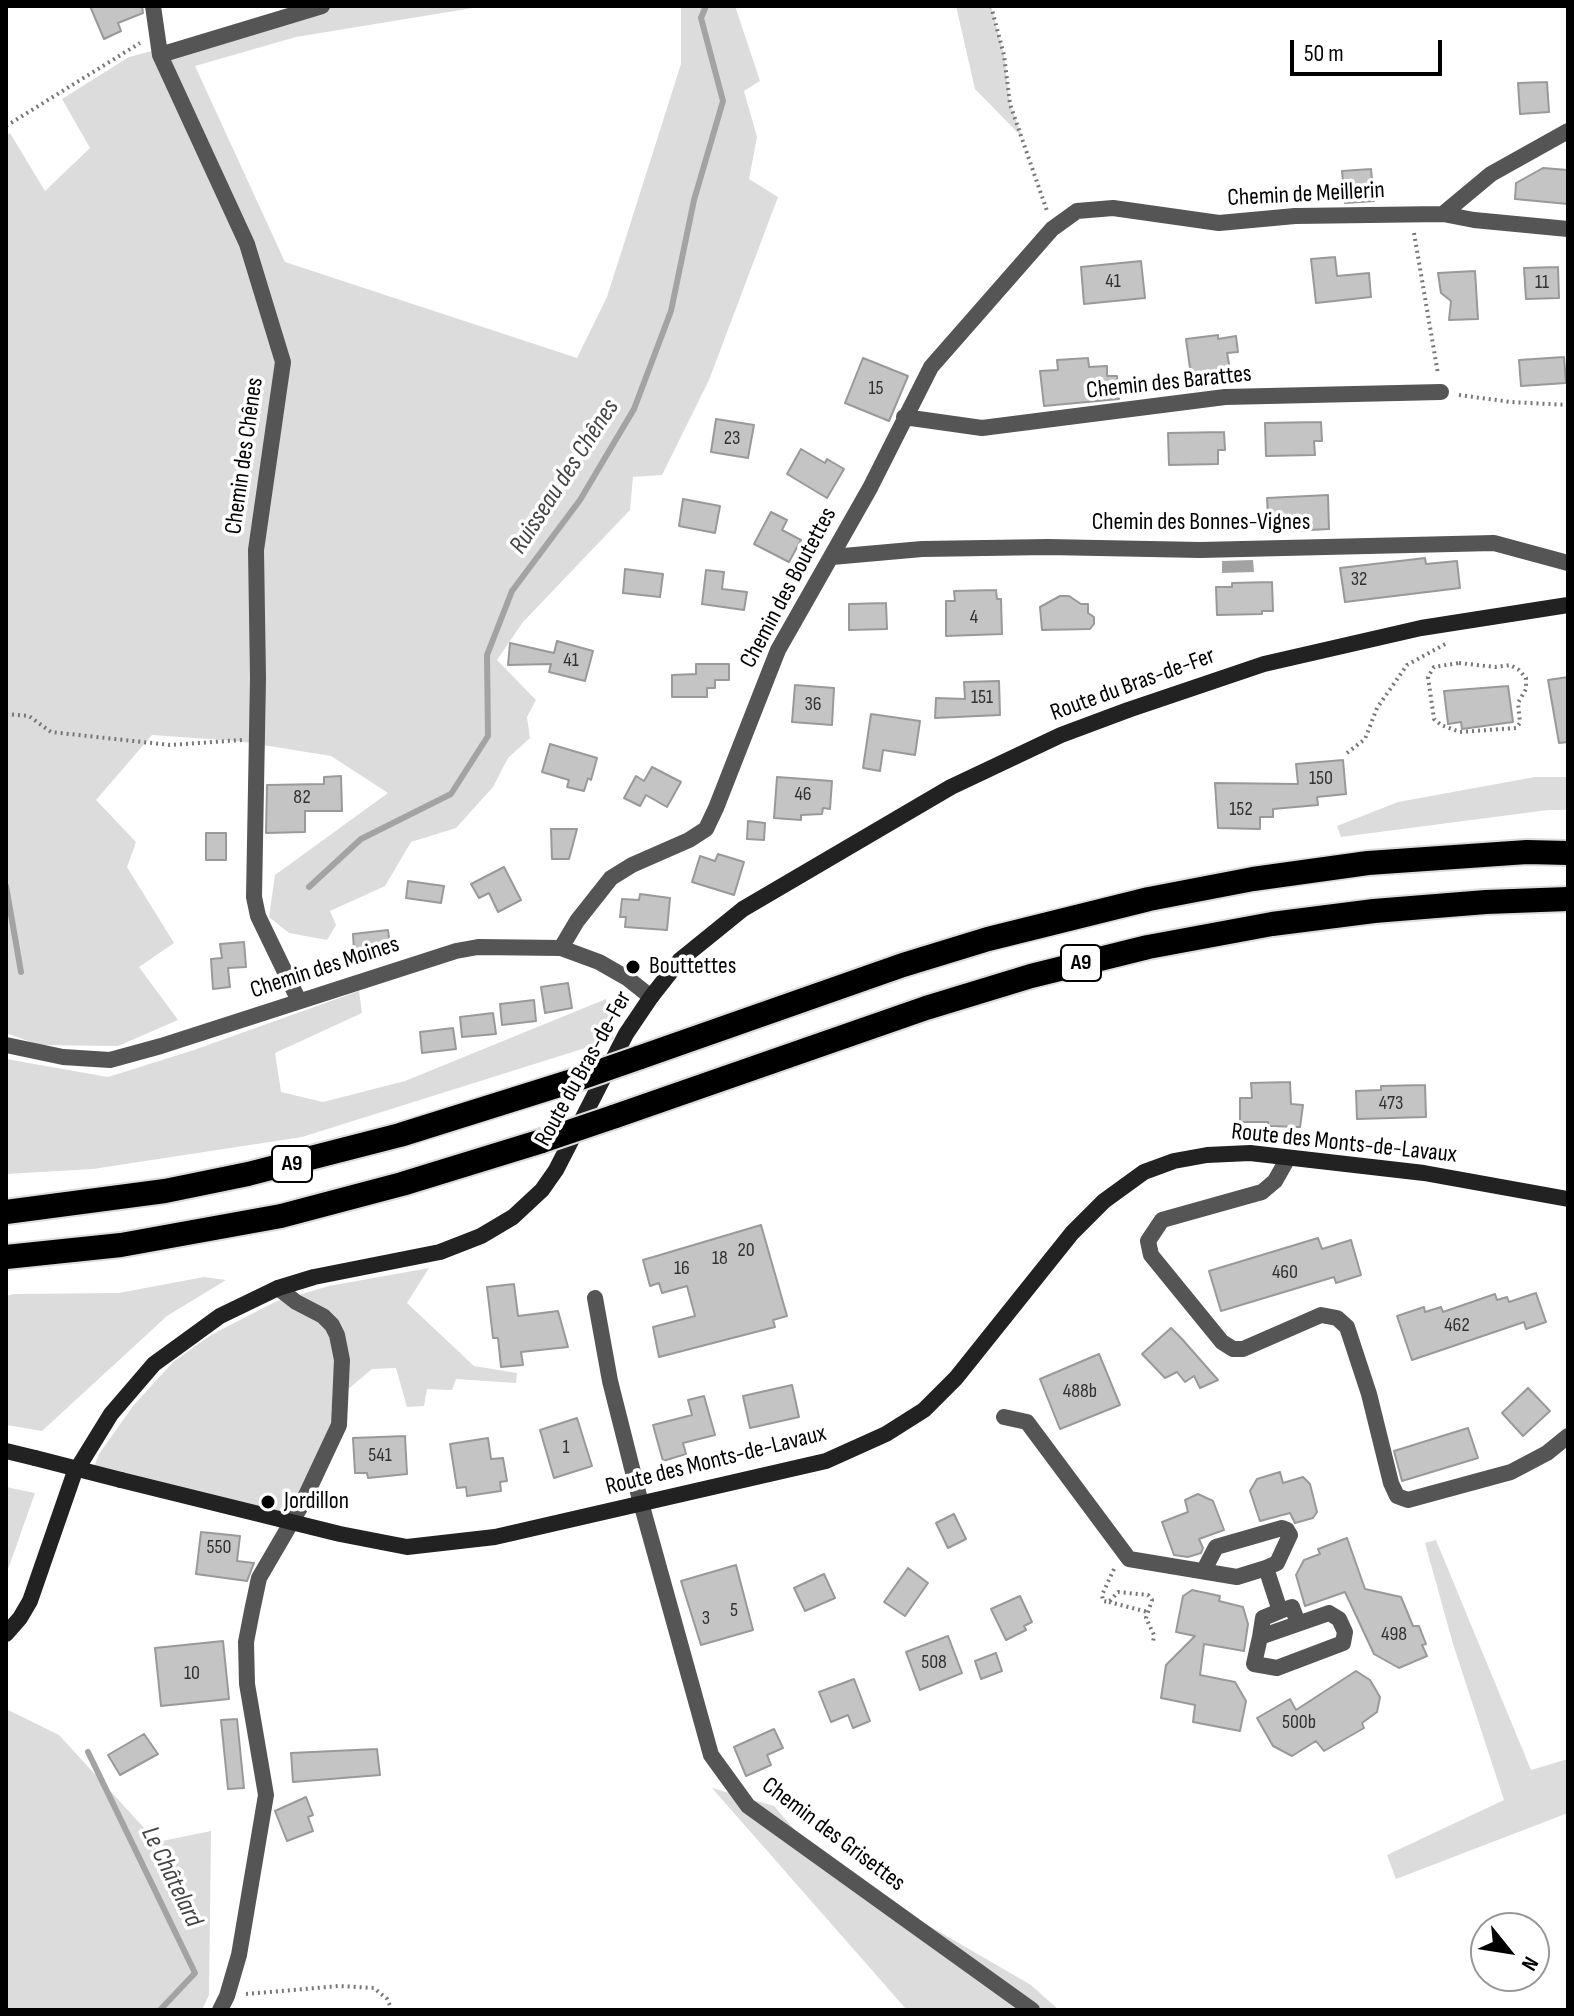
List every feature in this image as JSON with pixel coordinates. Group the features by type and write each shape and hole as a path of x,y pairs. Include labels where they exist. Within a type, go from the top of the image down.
{"highway":[{"name":"A9","path":"6,1212 165,1191 338,1153 569,1082 903,965 1149,899 1313,870 1421,858 1568,852"},
{"name":"A9","path":"6,1258 173,1237 281,1216 402,1184 542,1141 926,1008 1031,976 1148,947 1272,924 1374,911 1568,899"},
{"path":"6,1203 61,1205"}],"street":[{"name":"Chemin des Chênes","path":"153,6 159,48 247,244 283,362 256,550 254,897 258,916 299,1001"},
{"path":"159,48 322,6"},
{"path":"1443,214 1491,174 1568,131"},
{"name":"Chemin de Meillerin","path":"1052,229 1077,211 1113,208 1219,223 1295,216 1443,214 1568,229"},
{"name":"Chemin des Boutettes","path":"561,948 577,921 611,878 706,829 778,650 870,488 931,367 1052,229"},
{"name":"Chemin des Barattes","path":"904,417 982,428 1225,397 1441,392"},
{"name":"Chemin des Bonnes-Vignes","path":"832,557 922,549 1048,547 1200,550 1494,543 1568,563"},
{"name":"Route du Bras-de-Fer","path":"6,1634 30,1601 74,1474 118,1405 154,1364 220,1316 278,1288 314,1277 440,1252 481,1236 513,1217 542,1190 556,1170 626,1034 651,997 680,960 743,909 937,795 1061,735 1264,664 1467,619 1568,605"},
{"name":"Chemin des Moines","path":"6,1045 63,1057 110,1060 456,951 502,946 561,948 599,962 651,997"},
{"name":"Route des Monts-de-Lavaux","path":"6,1451 291,1522 407,1547 495,1537 826,1461 886,1434 924,1410 956,1378 1072,1233 1104,1201 1144,1172 1174,1161 1207,1155 1250,1153 1424,1173 1568,1199"},
{"path":"1288,1158 1275,1181 1262,1192 1162,1220 1148,1241 1151,1255 1222,1342 1233,1349 1243,1349 1321,1315 1337,1318 1347,1327 1365,1381 1391,1483 1397,1496 1408,1500 1511,1472 1547,1453 1568,1436"},
{"path":"224,2003 239,1955 266,1795 247,1684 246,1642 259,1578 291,1522 339,1425 341,1343 332,1325 323,1316 278,1288"},
{"name":"Chemin des Grisettes","path":"595,1298 610,1381 641,1505 711,1755 748,1806 1032,2010"},
{"path":"1004,1417 1027,1422 1129,1559 1237,1577 1277,1563 1290,1535 1282,1528 1216,1547 1204,1570"},
{"path":"1266,1568 1280,1611"},
{"path":"1260,1637 1329,1613 1339,1619 1345,1632 1343,1643 1277,1668 1254,1664 1263,1618 1292,1607 1298,1623"}],"path":[{"path":"991,6 1004,55 1010,104 1040,185 1052,229"},
{"path":"6,126 144,40 159,48"},
{"path":"1411,214 1441,392 1511,402 1568,405"},
{"path":"1347,753 1365,739 1377,708 1407,665 1452,640 1467,619"},
{"path":"1476,663 1495,667 1510,665 1519,670 1526,678 1526,689 1518,703 1520,723 1516,728 1460,732 1441,725 1434,719 1431,708 1428,677 1434,667 1476,663"},
{"path":"6,714 29,716 51,732 170,745 257,739"},
{"path":"1123,1551 1102,1595 1103,1601 1148,1612"},
{"path":"1109,1602 1118,1592 1148,1595 1152,1600 1146,1618 1154,1635 1153,1643"},
{"path":"224,2003 339,1986 374,1988 387,1999 392,2010"}],"shaded area":[{"path":"322,6 485,6 296,37 195,66 285,262 577,358 607,297 681,64 681,6 735,6 760,81 744,91 757,137 749,179 778,197 709,380 662,475 633,477 630,510 523,622 497,660 536,700 527,717 530,738 508,758 493,787 456,828 411,842 385,886 330,911 336,925 327,940 289,933 269,917 275,875 388,793 331,756 238,741 152,735 96,800 136,842 127,867 174,943 139,967 178,1020 118,1046 39,1045 6,1033 6,136 10,133 45,191 90,148 62,99 129,57"},
{"path":"956,6 991,6 1004,55 1010,104 1022,137 975,89"},
{"path":"1253,560 1254,572 1222,573 1222,561"},
{"path":"1535,777 1568,777 1568,810 1341,837 1337,826 1398,802"},
{"path":"359,991 362,1013 275,1053 281,1092 323,1102 405,1081 606,999 614,1039 302,1137 93,1169 6,1174 6,1059 108,1077"},
{"path":"429,1268 407,1303 474,1366 517,1373 516,1383 456,1379 452,1390 427,1389 424,1406 407,1407 396,1368 372,1369 340,1396 339,1425 291,1522 92,1472 99,1454 133,1406 173,1362 211,1335 275,1302 329,1286"},
{"path":"204,1277 226,1280 167,1316 42,1431 6,1425 6,1296 119,1293"},
{"path":"6,1487 35,1493 6,1575"},
{"path":"1436,1540 1531,1770 1568,1759 1568,1813 1396,1879 1387,1855 1504,1800 1453,1644 1425,1543"},
{"path":"6,1709 59,1735 157,1842 211,1831 209,1995 202,2010 6,2010"},
{"path":"712,1788 774,1806 826,1866 1031,1985 1059,2010 906,2009"}],"building":[{"path":"90,6 142,6 143,13 118,23 121,31 104,39"},
{"path":"1547,82 1549,112 1520,114 1518,83"},
{"path":"1543,168 1568,170 1568,204 1515,199 1516,183"},
{"path":"1371,169 1374,201 1345,203 1342,171"},
{"path":"1335,257 1337,276 1369,273 1371,297 1316,303 1311,259"},
{"path":"1141,261 1145,298 1084,304 1081,267"},
{"path":"1558,267 1559,298 1526,299 1524,268"},
{"path":"1475,271 1478,319 1449,320 1451,301 1441,293 1438,273"},
{"path":"1218,335 1218,339 1236,336 1238,352 1227,353 1230,369 1191,375 1186,339"},
{"path":"1564,357 1566,383 1521,386 1519,360"},
{"path":"863,358 908,376 889,421 845,403"},
{"path":"1088,358 1089,367 1107,366 1107,376 1117,376 1119,399 1044,406 1040,371 1058,370 1057,360"},
{"path":"716,419 754,425 748,458 711,452"},
{"path":"1321,422 1322,441 1314,441 1315,455 1266,456 1265,423"},
{"path":"1224,432 1225,450 1218,450 1218,464 1169,465 1168,433"},
{"path":"801,449 825,463 827,459 844,469 827,498 787,474"},
{"path":"1328,495 1329,529 1269,532 1267,498"},
{"path":"683,499 720,506 715,533 679,526"},
{"path":"771,512 787,520 782,530 801,540 789,562 754,544"},
{"path":"1425,558 1426,564 1457,561 1460,588 1345,602 1340,568"},
{"path":"625,569 663,574 660,597 623,593"},
{"path":"706,570 724,572 722,589 747,592 744,610 702,604"},
{"path":"1272,582 1273,611 1217,615 1216,587 1232,587 1232,583"},
{"path":"996,590 997,599 1001,599 1002,634 946,636 946,601 955,601 954,591"},
{"path":"1060,596 1069,596 1081,604 1088,604 1088,613 1094,617 1090,629 1042,630 1040,607"},
{"path":"886,603 887,629 849,630 849,604"},
{"path":"557,641 593,651 585,681 549,672 551,664 508,665 510,643 554,653"},
{"path":"696,664 729,664 729,680 715,680 715,688 707,688 707,697 672,697 672,675 696,674"},
{"path":"1568,677 1568,742 1559,743 1548,680"},
{"path":"999,681 1000,715 935,718 936,698 965,699 964,682"},
{"path":"795,685 834,688 832,725 792,722"},
{"path":"1508,686 1513,722 1462,729 1461,722 1448,724 1444,691"},
{"path":"871,714 920,721 915,755 883,750 880,771 863,768"},
{"path":"550,744 597,758 591,780 588,778 584,791 567,787 569,780 542,772"},
{"path":"1343,760 1346,794 1317,797 1318,805 1273,809 1273,817 1260,817 1260,829 1218,828 1215,783 1298,784 1296,764"},
{"path":"652,767 681,782 667,807 646,795 640,806 624,798 636,776 644,781"},
{"path":"341,776 342,811 305,811 305,832 266,833 267,785 324,784 324,777"},
{"path":"777,777 832,781 830,809 823,808 822,814 801,815 801,820 774,818"},
{"path":"748,821 765,823 764,840 747,839"},
{"path":"551,829 577,829 569,859 552,859"},
{"path":"206,833 226,833 226,860 206,860"},
{"path":"718,854 744,862 734,895 692,882 700,856 715,861"},
{"path":"504,867 521,900 498,912 489,893 479,898 471,884"},
{"path":"408,881 444,886 441,903 406,898"},
{"path":"640,894 670,898 667,930 625,927 626,917 620,917 622,899 639,900"},
{"path":"388,930 390,946 354,950 353,934"},
{"path":"244,942 246,967 228,968 230,987 213,989 211,959 222,958 220,944"},
{"path":"568,983 572,1008 545,1013 541,987"},
{"path":"534,1000 536,1021 502,1025 500,1004"},
{"path":"493,1013 496,1034 462,1037 460,1017"},
{"path":"453,1028 456,1049 422,1053 420,1032"},
{"path":"1290,1082 1291,1104 1303,1105 1300,1127 1240,1122 1240,1098 1252,1098 1251,1083"},
{"path":"1425,1085 1426,1117 1357,1119 1356,1091 1381,1090 1381,1086"},
{"path":"761,1225 787,1316 773,1320 775,1327 659,1357 653,1327 695,1316 687,1286 662,1293 659,1283 650,1286 643,1260"},
{"path":"1318,1238 1322,1249 1351,1240 1361,1275 1336,1283 1334,1277 1221,1311 1209,1271"},
{"path":"514,1284 518,1316 558,1311 568,1347 521,1352 523,1365 501,1367 498,1338 493,1338 487,1287"},
{"path":"1536,1293 1546,1322 1526,1329 1524,1322 1412,1360 1397,1316 1424,1307 1425,1312 1441,1307 1443,1312 1495,1294 1497,1300 1507,1297 1509,1302"},
{"path":"1171,1328 1218,1380 1200,1388 1194,1376 1185,1382 1177,1372 1165,1378 1142,1354"},
{"path":"1099,1354 1120,1405 1060,1429 1040,1379"},
{"path":"792,1385 799,1417 750,1428 743,1396"},
{"path":"1528,1388 1550,1411 1523,1436 1502,1413"},
{"path":"704,1396 715,1435 683,1443 686,1454 663,1461 653,1425 692,1415 688,1400"},
{"path":"577,1418 592,1466 554,1478 540,1430"},
{"path":"1468,1428 1478,1458 1402,1481 1394,1451"},
{"path":"405,1436 407,1474 368,1478 367,1473 355,1473 353,1438"},
{"path":"488,1438 491,1459 503,1458 507,1481 500,1482 501,1491 467,1496 466,1487 457,1488 450,1444"},
{"path":"1280,1472 1283,1483 1303,1477 1310,1484 1317,1512 1313,1518 1295,1523 1290,1513 1260,1521 1250,1491 1257,1479"},
{"path":"1198,1494 1213,1501 1224,1530 1199,1539 1203,1548 1201,1553 1188,1557 1174,1555 1162,1522 1188,1512 1185,1500"},
{"path":"954,1514 966,1539 948,1548 936,1523"},
{"path":"201,1532 240,1536 237,1561 254,1563 247,1581 196,1574"},
{"path":"1347,1538 1365,1589 1401,1597 1413,1626 1419,1626 1427,1656 1399,1668 1374,1654 1345,1592 1305,1606 1296,1575 1304,1560 1320,1554 1318,1549"},
{"path":"736,1565 753,1630 701,1645 681,1581"},
{"path":"908,1568 928,1583 905,1616 884,1602"},
{"path":"824,1574 835,1598 805,1611 794,1588"},
{"path":"1192,1590 1220,1596 1219,1601 1243,1607 1248,1624 1244,1651 1204,1644 1200,1675 1235,1682 1246,1701 1240,1731 1193,1722 1195,1705 1161,1698 1166,1665 1195,1636 1176,1632 1183,1596"},
{"path":"1020,1596 1032,1622 1024,1626 1026,1630 1006,1640 991,1609"},
{"path":"948,1636 962,1673 920,1690 906,1652"},
{"path":"223,1641 229,1699 161,1706 155,1648"},
{"path":"996,1653 1002,1671 981,1679 975,1661"},
{"path":"1356,1671 1370,1680 1380,1697 1377,1712 1362,1723 1364,1728 1324,1751 1316,1741 1292,1756 1273,1746 1257,1718 1290,1699 1296,1710"},
{"path":"854,1679 870,1721 853,1728 848,1715 831,1722 819,1692"},
{"path":"237,1719 244,1788 228,1789 221,1720"},
{"path":"774,1729 783,1748 767,1755 771,1765 746,1776 734,1747"},
{"path":"144,1734 158,1754 120,1775 108,1755"},
{"path":"377,1749 380,1775 293,1782 291,1753"},
{"path":"306,1797 313,1815 308,1817 313,1831 287,1841 275,1811"}],"waterway":[{"name":"Ruisseau des Chênes","path":"309,887 361,839 451,794 488,736 487,655 512,591 580,500 634,409 671,311 694,200 723,101 701,18 706,6"},
{"name":"Le Châtelard","path":"6,886 21,972"},
{"name":"Le Châtelard","path":"88,1752 195,1973 160,2010"}],"place":[{"name":"Bouttettes","path":"633,967"},
{"name":"Jordillon","path":"268,1502"}]}
